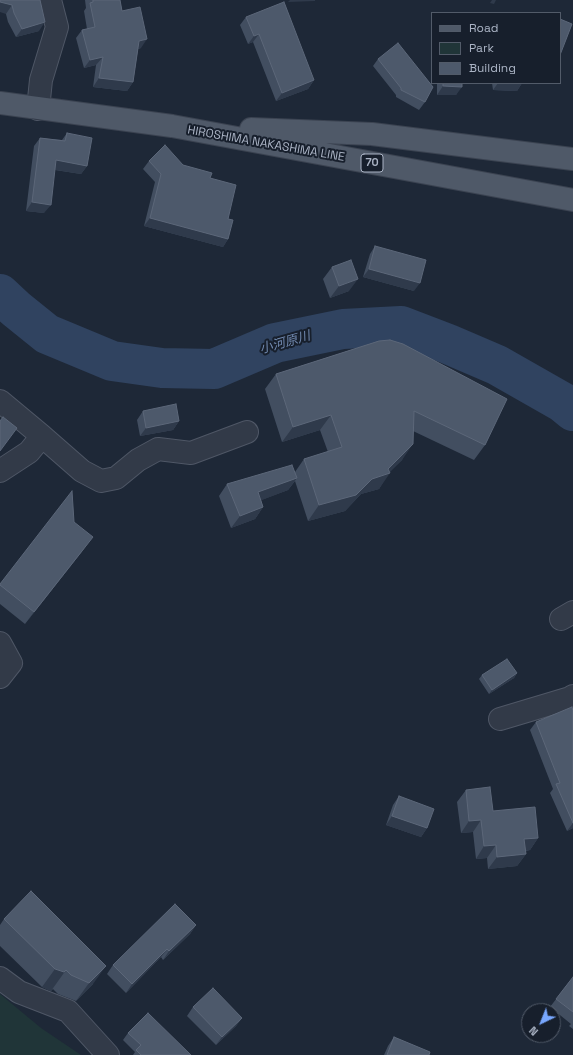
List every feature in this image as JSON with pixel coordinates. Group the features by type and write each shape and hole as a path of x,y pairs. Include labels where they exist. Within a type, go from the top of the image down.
{"main road":[{"name":"HIROSHIMA NAKASHIMA LINE","path":"7,104 172,126 573,200"},
{"name":"HIROSHIMA NAKASHIMA LINE","path":"172,126 372,134 573,158"}],"street":[{"path":"38,109 41,80 57,27 50,0"},
{"path":"0,401 82,471 100,481 116,478 138,460 158,449 191,453 247,432"},
{"path":"0,471 29,452 42,436"},
{"path":"0,643 11,663 0,677"},
{"path":"500,719 573,696"},
{"path":"0,978 19,992 68,1011 108,1055"}],"green space":[{"path":"0,994 41,1028 81,1055 0,1055"}],"building":[{"path":"0,0 40,0 45,22 22,29 14,13 12,5 0,2"},
{"path":"93,0 120,0 122,11 140,7 147,39 139,41 133,82 99,78 103,57 90,60 82,30 95,27 90,3 93,2"},
{"path":"284,2 314,80 282,93 259,34 254,36 246,17"},
{"path":"561,19 572,24 561,52"},
{"path":"398,43 433,87 425,102 401,90 378,59"},
{"path":"443,84 462,84 462,87 443,86"},
{"path":"67,133 92,138 87,166 56,160 51,205 32,202 40,138 65,141"},
{"path":"165,145 183,165 212,173 210,178 236,185 228,219 233,220 228,239 150,218 161,174 149,161"},
{"path":"375,246 426,260 420,283 369,269"},
{"path":"351,260 358,279 339,286 332,267"},
{"path":"390,340 403,344 507,399 485,445 414,411 413,444 388,469 390,473 372,479 356,495 319,505 304,459 342,447 331,415 293,427 276,374 379,341"},
{"path":"176,404 179,421 146,428 143,411"},
{"path":"3,417 17,428 0,451 0,421"},
{"path":"292,465 297,478 258,492 263,507 240,516 227,484"},
{"path":"72,491 74,522 93,537 34,612 0,584"},
{"path":"507,659 517,673 492,690 482,675"},
{"path":"572,707 573,823 556,784 560,783 536,722"},
{"path":"490,787 493,811 535,807 538,838 524,839 526,854 497,857 496,845 484,846 481,820 469,821 466,790"},
{"path":"399,796 434,809 427,828 392,816"},
{"path":"31,891 106,966 89,983 71,975 66,970 64,972 55,969 4,919"},
{"path":"175,904 196,925 169,951 167,949 132,984 113,965"},
{"path":"573,977 573,1012 556,999"},
{"path":"213,988 242,1018 222,1037 193,1007"},
{"path":"148,1013 191,1055 141,1055 136,1050 141,1045 128,1033"},
{"path":"394,1037 430,1052 429,1055 387,1055"}],"waterway":[{"name":"小河原川","path":"0,294 47,334 112,361 162,368 214,369 275,343 343,329 401,326 497,365 562,402 573,411"}]}
